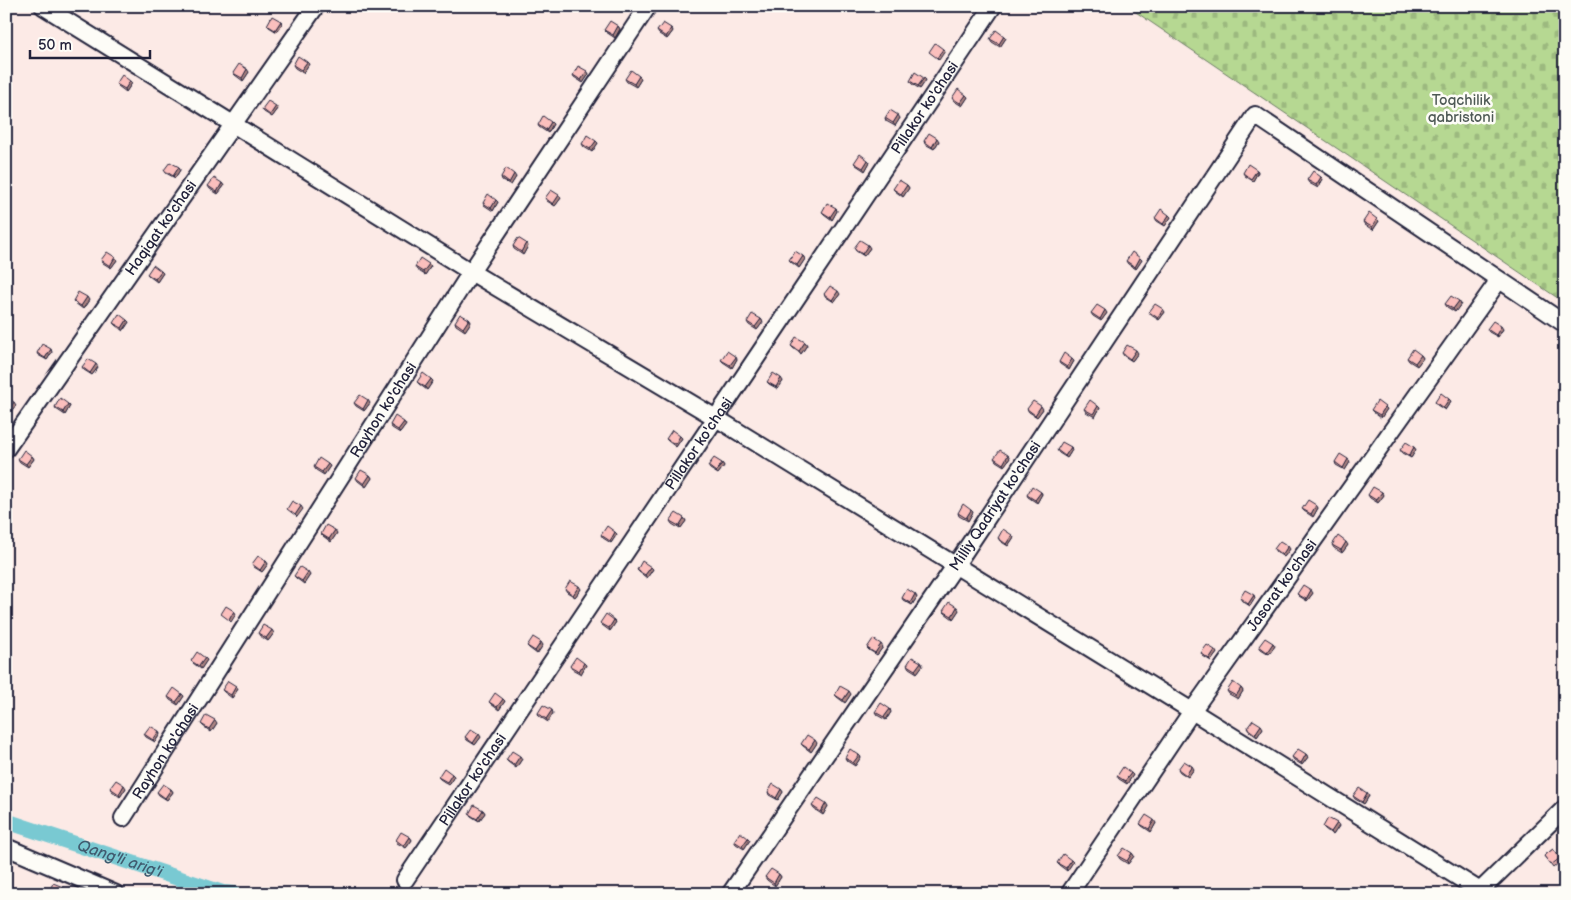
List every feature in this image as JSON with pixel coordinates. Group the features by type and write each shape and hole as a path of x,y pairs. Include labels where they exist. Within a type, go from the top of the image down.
{"street":[{"path":"44,6 471,272 716,418 1192,710 1481,893 1565,808"},
{"name":"Haqiqat ko'chasi","path":"6,449 316,6"},
{"name":"Rayhon ko'chasi","path":"123,818 471,272 648,6"},
{"name":"Pillakor ko'chasi","path":"405,880 993,6"},
{"name":"Milliy Qadriyat ko'chasi","path":"730,894 956,566 1255,115 1499,280"},
{"path":"1499,280 1565,324"},
{"name":"Jasorat ko'chasi","path":"1069,894 1192,710 1499,280"},
{"path":"6,847 116,894"}],"green space":[{"name":"Toqchilik qabristoni","path":"1127,6 1565,6 1565,303"}],"building":[{"path":"272,16 281,21 275,30 267,25"},
{"path":"610,21 618,26 613,35 604,30"},
{"path":"663,23 671,28 666,37 657,31"},
{"path":"996,30 1004,36 999,44 990,39"},
{"path":"935,43 943,49 937,58 929,52"},
{"path":"298,56 307,62 301,70 293,65"},
{"path":"239,64 247,69 242,78 233,73"},
{"path":"578,66 587,71 581,80 573,75"},
{"path":"631,70 639,76 634,84 625,79"},
{"path":"915,72 924,78 918,86 910,81"},
{"path":"122,75 130,81 125,89 116,84"},
{"path":"958,89 966,95 960,103 952,98"},
{"path":"268,101 276,106 270,115 262,109"},
{"path":"890,110 898,115 893,123 885,118"},
{"path":"543,116 551,122 546,130 538,125"},
{"path":"929,133 937,138 932,147 924,141"},
{"path":"587,135 596,141 590,149 582,144"},
{"path":"860,154 868,160 863,168 854,163"},
{"path":"170,162 179,167 173,176 164,170"},
{"path":"1248,164 1257,170 1251,179 1243,173"},
{"path":"506,168 514,174 509,183 501,177"},
{"path":"1313,171 1321,177 1316,185 1307,180"},
{"path":"214,178 222,183 217,192 208,186"},
{"path":"899,180 907,185 901,194 893,189"},
{"path":"551,190 559,195 553,204 545,198"},
{"path":"488,194 496,200 491,208 483,203"},
{"path":"827,203 836,208 830,217 822,212"},
{"path":"1161,209 1169,215 1163,224 1155,218"},
{"path":"1369,213 1377,219 1372,227 1363,222"},
{"path":"518,238 526,243 521,252 513,246"},
{"path":"860,240 868,245 862,254 854,248"},
{"path":"795,251 803,256 797,265 789,260"},
{"path":"107,252 115,257 110,266 101,260"},
{"path":"1132,252 1140,258 1135,267 1126,261"},
{"path":"420,258 429,264 423,272 415,267"},
{"path":"153,265 161,271 155,279 147,274"},
{"path":"830,286 838,291 832,300 824,294"},
{"path":"78,292 87,297 81,306 73,301"},
{"path":"1451,296 1459,301 1453,309 1445,304"},
{"path":"1155,304 1163,309 1158,318 1149,312"},
{"path":"1097,305 1105,310 1100,319 1091,313"},
{"path":"119,314 127,320 122,328 113,323"},
{"path":"460,314 469,319 463,328 455,322"},
{"path":"752,314 761,319 755,327 747,322"},
{"path":"1493,321 1501,326 1496,335 1487,329"},
{"path":"796,337 805,342 799,351 791,346"},
{"path":"42,344 51,349 45,358 37,353"},
{"path":"1127,345 1136,350 1130,359 1122,353"},
{"path":"1413,349 1421,355 1415,363 1407,358"},
{"path":"727,351 736,357 730,365 721,360"},
{"path":"1064,353 1072,359 1067,367 1059,362"},
{"path":"88,359 96,364 90,373 82,367"},
{"path":"423,373 431,379 425,387 417,382"},
{"path":"773,373 781,378 776,387 767,382"},
{"path":"1441,393 1449,399 1443,408 1435,402"},
{"path":"360,395 368,400 363,409 354,403"},
{"path":"6,397 14,402 8,410 6,409"},
{"path":"60,398 68,404 63,412 55,407"},
{"path":"1090,400 1098,406 1093,414 1084,409"},
{"path":"1033,401 1041,406 1035,415 1027,409"},
{"path":"1377,401 1385,407 1380,415 1371,410"},
{"path":"395,416 404,422 398,430 390,425"},
{"path":"672,430 680,436 675,444 666,439"},
{"path":"1062,442 1071,447 1065,456 1057,450"},
{"path":"1406,442 1414,447 1409,456 1400,450"},
{"path":"24,450 32,456 26,464 18,459"},
{"path":"1000,450 1008,455 1003,464 994,458"},
{"path":"1340,454 1348,459 1343,468 1335,462"},
{"path":"319,458 328,464 322,472 314,467"},
{"path":"714,458 722,463 716,472 708,466"},
{"path":"361,470 370,475 364,484 356,478"},
{"path":"1032,486 1041,492 1035,500 1027,495"},
{"path":"1373,487 1382,492 1376,500 1368,495"},
{"path":"1308,500 1316,505 1311,514 1302,509"},
{"path":"292,501 301,506 295,515 287,509"},
{"path":"963,504 971,510 966,518 958,513"},
{"path":"676,513 684,518 679,526 670,521"},
{"path":"326,525 335,530 329,539 321,534"},
{"path":"607,526 615,532 610,541 601,535"},
{"path":"1003,529 1012,535 1006,544 998,538"},
{"path":"1338,536 1346,542 1341,550 1332,545"},
{"path":"1280,541 1288,546 1282,555 1274,549"},
{"path":"258,556 266,561 260,570 252,564"},
{"path":"642,561 651,567 645,575 637,570"},
{"path":"300,567 308,572 302,581 294,576"},
{"path":"570,581 579,586 573,595 565,589"},
{"path":"1303,585 1311,590 1306,599 1297,594"},
{"path":"907,589 915,594 910,603 902,598"},
{"path":"1245,590 1254,595 1248,604 1240,598"},
{"path":"949,602 957,607 952,616 943,611"},
{"path":"226,606 234,611 229,620 221,614"},
{"path":"606,614 614,620 609,628 600,623"},
{"path":"263,625 272,630 266,638 258,633"},
{"path":"533,637 541,642 535,651 527,646"},
{"path":"1265,638 1273,643 1267,652 1259,646"},
{"path":"873,639 881,644 875,653 867,648"},
{"path":"1207,645 1215,650 1209,659 1201,653"},
{"path":"197,652 205,658 199,666 191,661"},
{"path":"576,657 584,663 579,671 570,666"},
{"path":"912,657 921,662 915,670 907,665"},
{"path":"228,681 236,686 231,695 222,690"},
{"path":"1233,682 1241,688 1236,696 1227,691"},
{"path":"840,686 849,691 843,700 835,695"},
{"path":"174,688 182,694 176,702 168,697"},
{"path":"495,693 503,699 497,707 489,702"},
{"path":"881,703 890,709 884,717 875,712"},
{"path":"543,705 552,710 546,719 538,713"},
{"path":"206,715 215,720 209,729 201,724"},
{"path":"1253,720 1261,725 1255,734 1247,728"},
{"path":"150,726 159,731 153,740 144,734"},
{"path":"471,729 479,734 473,743 465,737"},
{"path":"807,735 815,740 809,749 801,744"},
{"path":"850,749 859,755 853,763 845,758"},
{"path":"1298,749 1306,754 1301,763 1292,757"},
{"path":"512,751 520,756 514,765 506,760"},
{"path":"1184,761 1192,766 1186,775 1178,769"},
{"path":"1123,767 1131,773 1125,781 1117,776"},
{"path":"444,768 452,774 447,782 438,777"},
{"path":"116,780 124,785 119,794 110,788"},
{"path":"163,784 171,789 165,798 157,792"},
{"path":"773,784 781,789 776,798 768,792"},
{"path":"1359,788 1367,793 1362,802 1353,796"},
{"path":"818,798 826,803 821,812 812,806"},
{"path":"474,805 483,810 477,819 469,814"},
{"path":"1146,815 1154,820 1149,829 1140,824"},
{"path":"1328,818 1337,823 1331,832 1323,827"},
{"path":"401,832 410,837 404,846 396,840"},
{"path":"740,832 748,838 742,846 734,841"},
{"path":"1124,848 1132,853 1127,861 1118,856"},
{"path":"1553,849 1560,858 1551,865 1544,856"},
{"path":"1063,854 1071,860 1066,868 1057,863"},
{"path":"771,869 779,874 774,883 765,877"},
{"path":"53,883 63,887 60,894 49,892"}],"waterway":[{"name":"Qang'li arig'i","path":"6,821 223,893 234,894"}]}
